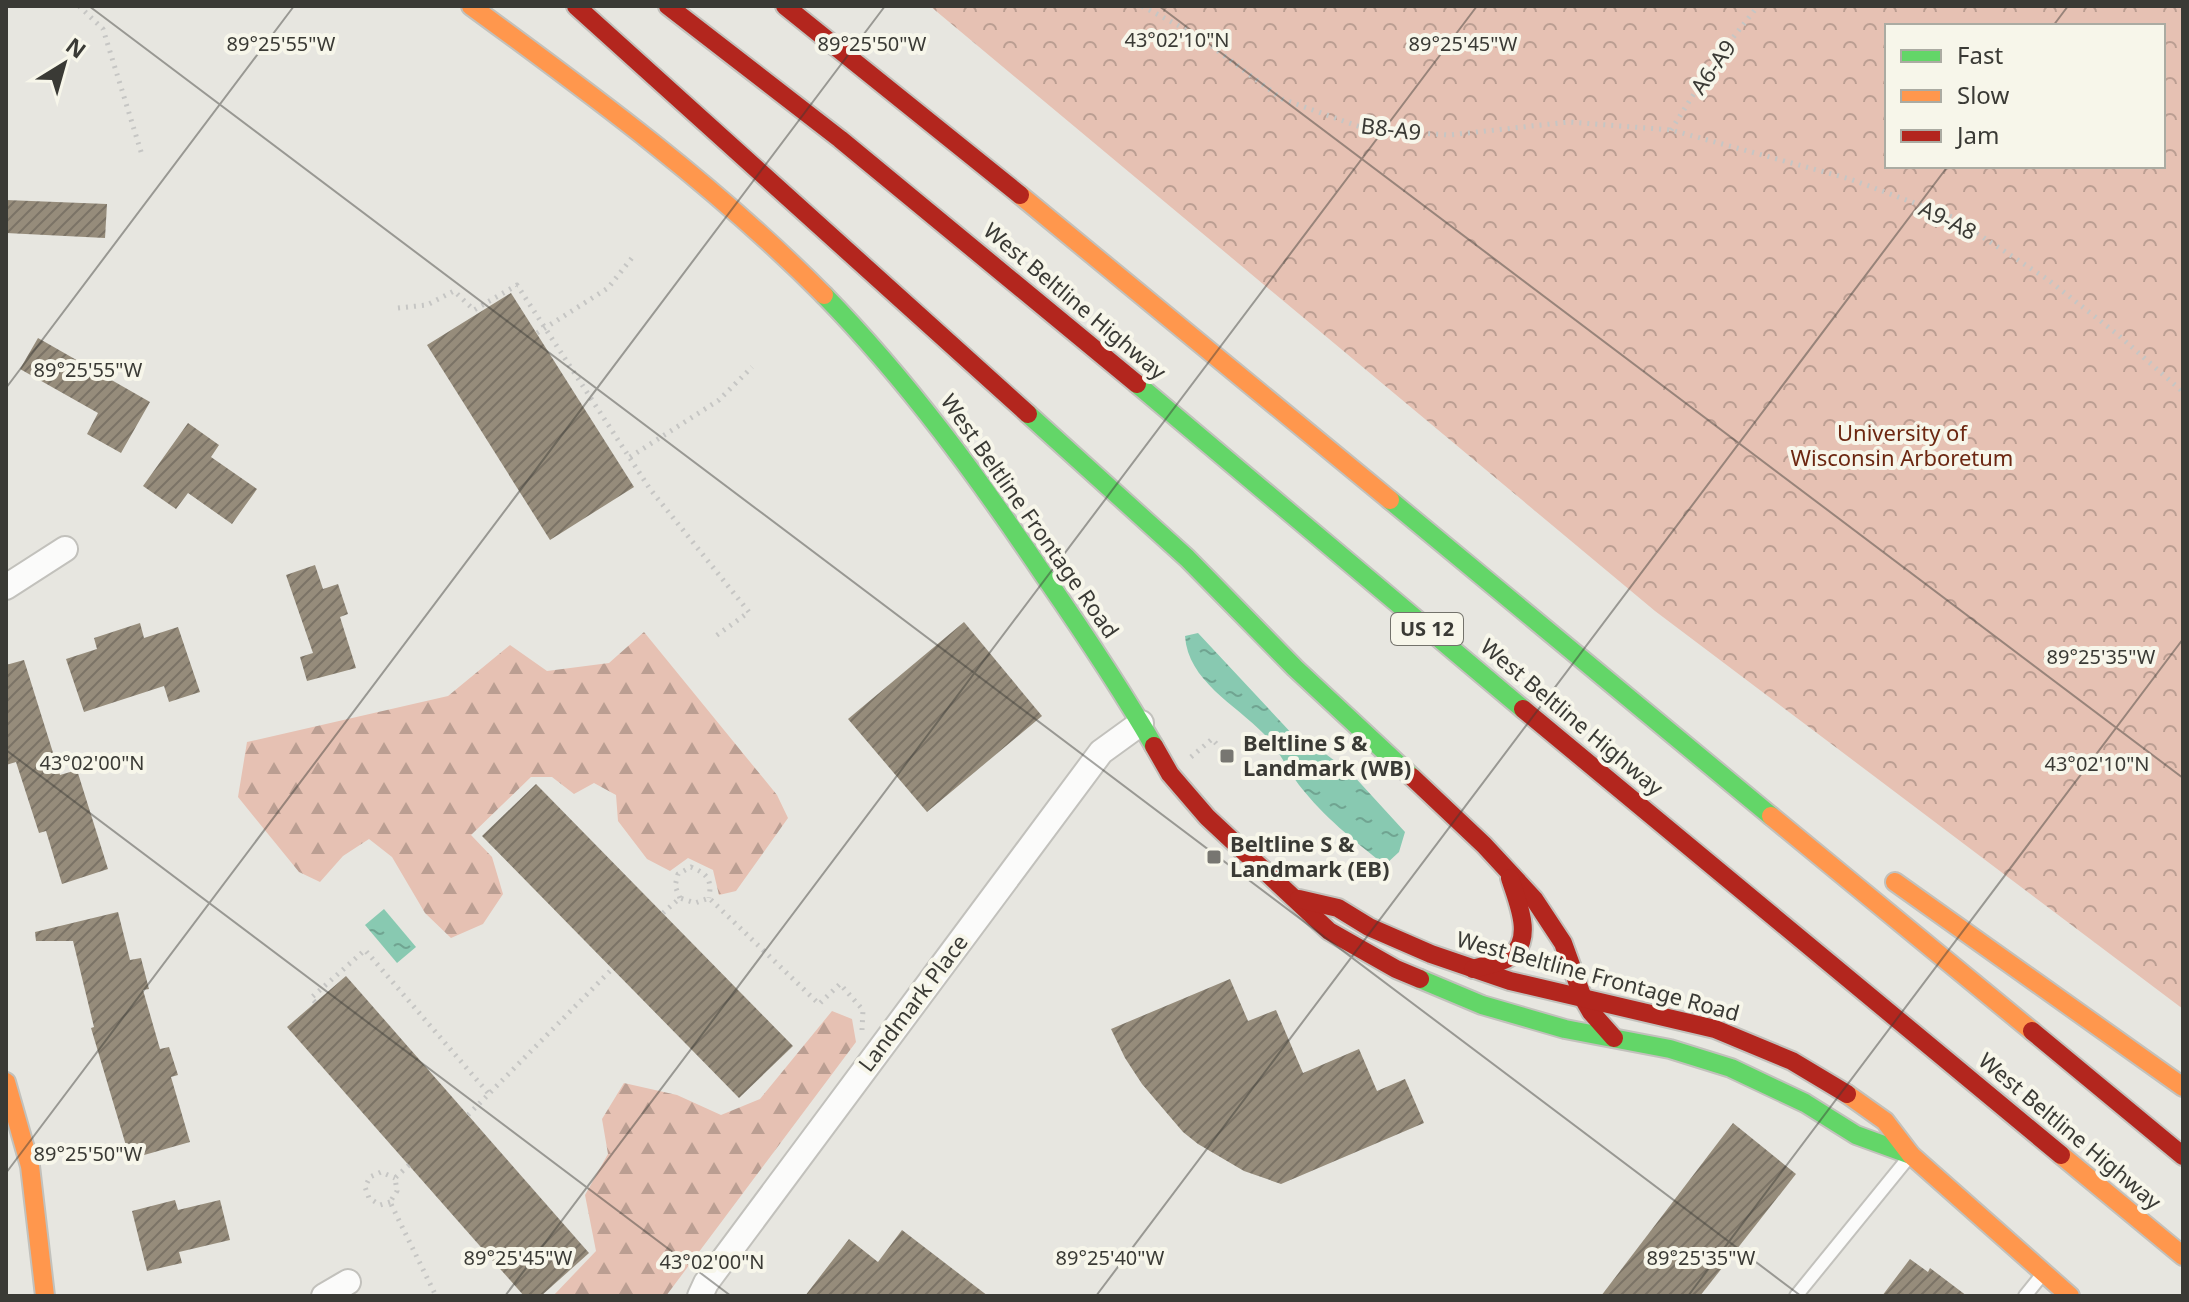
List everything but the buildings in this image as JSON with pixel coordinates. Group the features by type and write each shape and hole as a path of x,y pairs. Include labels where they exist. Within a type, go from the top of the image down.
{"main road":[{"name":"West Beltline Frontage Road","path":"471,6 627,121 724,201 862,334 926,409 985,487 1122,690 1170,774 1207,817 1329,931 1396,969 1482,1005 1565,1029 1670,1049 1731,1068 1805,1103 1856,1135 1911,1155"},
{"path":"576,6 1187,558 1295,668 1484,845 1534,899 1563,943 1591,1012 1614,1038"},
{"name":"West Beltline Highway","path":"668,6 783,92 968,242 1449,647 2183,1256"},
{"path":"785,6 952,138 2183,1156"},
{"path":"1586,661 1792,809"},
{"path":"1473,969 1510,957 1524,930 1508,872"},
{"path":"1883,874 2183,1087"},
{"name":"West Beltline Frontage Road","path":"1295,898 1338,908 1406,943 1473,969 1510,981 1715,1029 1792,1061 1834,1085 1885,1121 1911,1155 2070,1296"},
{"path":"6,1082 30,1166 45,1296"}],"street":[{"path":"6,587 65,549"},
{"name":"Landmark Place","path":"700,1296 706,1283 1101,752 1141,723"},
{"path":"324,1296 348,1282"}],"lane":[{"path":"1796,1296 1911,1155"},
{"path":"2025,1296 2043,1273"}],"path":[{"path":"79,6 103,29 142,155"},
{"name":"B8-A9","path":"1142,6 1198,36 1282,99 1366,129 1449,135 1569,122 1671,130"},
{"name":"A6-A9","path":"1671,130 1716,59 1758,6"},
{"name":"A9-A8","path":"1671,130 1850,179 1952,217 2047,279 2117,334 2183,392"},
{"path":"537,333 608,288 635,254"},
{"path":"398,308 427,305 454,291 474,310 517,285 650,489 749,612 713,638"},
{"path":"630,457 719,400 752,367"},
{"path":"691,867 706,873 712,884 709,898 695,903 680,898 675,886 678,874 691,867"},
{"path":"663,913 680,898"},
{"path":"709,898 819,1004 840,984 863,1010 862,1034 878,1051"},
{"path":"315,1002 311,998 365,950 489,1094"},
{"path":"468,1115 612,969"},
{"path":"395,1178 409,1165"},
{"path":"381,1172 395,1178 397,1191 390,1202 380,1205 369,1198 365,1187 370,1177 381,1172"},
{"path":"390,1202 436,1296"}],"green space":[{"name":"University of Wisconsin Arboretum","path":"930,6 2183,6 2183,1009 1655,611"},
{"path":"644,632 777,795 788,818 736,891 719,895 713,870 688,858 670,871 647,859 618,821 616,795 594,783 574,794 552,777 531,777 471,835 492,857 503,894 483,924 451,938 425,913 392,857 369,839 343,856 320,882 299,872 238,797 247,742 448,696 510,645 547,671 609,663"},
{"path":"832,1011 852,1019 856,1042 666,1296 553,1296 596,1251 585,1195 608,1154 602,1119 624,1083 677,1095 721,1115 760,1099"}],"water":[{"path":"1198,633 1295,737 1323,752 1351,773 1405,832 1399,852 1385,865 1319,808 1299,785 1269,740 1204,679 1188,652 1185,636"},
{"path":"384,909 416,947 397,963 365,925"}],"traffic: fast":[{"path":"824,295 885,361 968,467 1087,639 1154,746"},
{"path":"1137,384 1523,709"},
{"path":"1028,414 1187,558 1295,668 1412,777"},
{"path":"1390,500 1771,816"},
{"path":"1420,979 1482,1005 1565,1029 1670,1049 1731,1068 1805,1103 1856,1135 1911,1155"}],"traffic: slow":[{"path":"471,6 697,179 824,295"},
{"path":"1020,195 1390,500"},
{"path":"1771,816 2032,1031"},
{"path":"1895,882 2183,1087"},
{"path":"6,1082 30,1166 45,1296"},
{"path":"1847,1094 1885,1121 1911,1155 2070,1296"},
{"path":"2061,1155 2183,1256"}],"traffic: jam":[{"path":"576,6 1028,414"},
{"path":"668,6 840,139 1137,384"},
{"path":"785,6 1020,195"},
{"path":"1523,709 2061,1155"},
{"path":"1154,746 1170,774 1207,817 1329,931 1420,979"},
{"path":"1412,777 1484,845 1534,899 1563,943 1591,1012 1614,1038"},
{"path":"1473,969 1510,957 1522,940 1520,908 1510,878"},
{"path":"1299,899 1338,908 1369,927 1431,954 1510,981 1715,1029 1792,1061 1847,1094"},
{"path":"2032,1031 2183,1156"}],"place":[{"name":"Beltline S & Landmark (WB)","path":"1227,756"},
{"name":"Beltline S & Landmark (EB)","path":"1214,857"}]}
